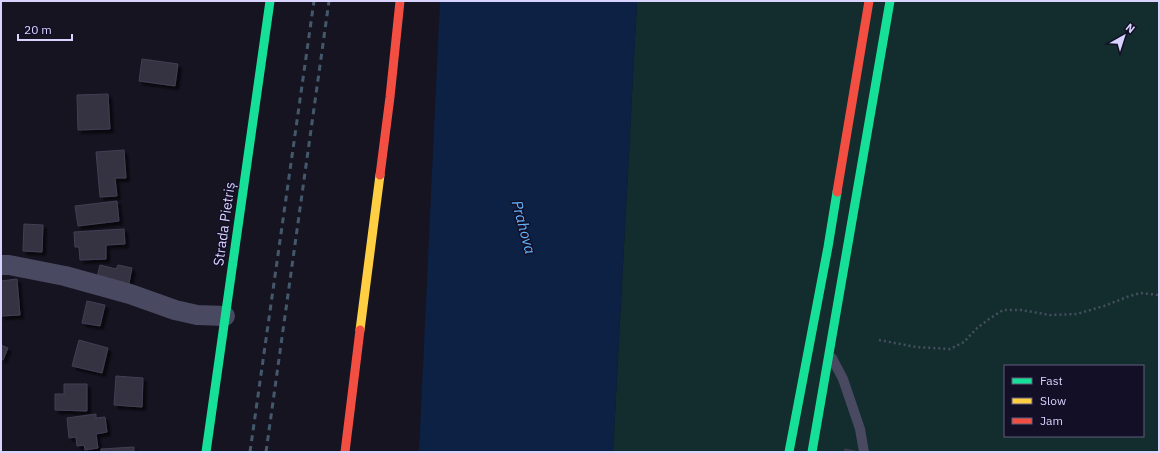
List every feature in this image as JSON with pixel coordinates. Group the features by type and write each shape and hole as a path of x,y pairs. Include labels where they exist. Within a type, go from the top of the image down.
{"main road":[{"name":"Strada Pietriș","path":"206,452 270,1"},
{"path":"345,452 390,97 400,1"},
{"path":"790,452 828,247 869,1"},
{"path":"812,452 890,1"}],"street":[{"path":"1,264 65,276 130,294 175,310 197,315 225,316"}],"lane":[{"path":"830,352 842,379 860,429 864,452"}],"path":[{"path":"879,340 916,347 950,349 964,342 977,328 1003,310 1021,310 1050,315 1077,314 1127,297 1140,294 1159,295"}],"green space":[{"path":"637,1 1159,1 1159,452 613,452"}],"water":[{"name":"Prahova","path":"440,1 637,1 613,452 419,452"}],"building":[{"path":"142,59 178,64 175,86 139,81"},
{"path":"108,94 110,129 78,130 77,95"},
{"path":"124,150 126,178 115,178 117,196 100,197 96,152"},
{"path":"117,201 119,221 78,226 75,206"},
{"path":"24,224 43,225 42,252 23,251"},
{"path":"124,229 125,244 106,245 106,259 80,260 79,247 75,247 74,232"},
{"path":"100,265 116,269 118,265 132,268 128,288 96,281"},
{"path":"17,279 20,315 1,316 1,281"},
{"path":"87,301 105,305 100,326 82,323"},
{"path":"79,340 108,348 102,373 72,366"},
{"path":"1,345 8,348 3,360 1,359"},
{"path":"116,376 143,378 142,407 114,405"},
{"path":"64,384 87,384 87,411 55,410 55,394 64,394"},
{"path":"96,414 96,418 105,417 107,432 96,434 98,448 85,450 84,445 77,446 76,437 69,438 67,418"},
{"path":"134,447 134,452 101,452 101,449"},
{"path":"845,449 859,452 844,452"}],"railway":[{"path":"250,452 314,1"},
{"path":"266,452 329,1"}],"traffic: fast":[{"path":"206,452 270,1"},
{"path":"812,452 890,1"},
{"path":"789,452 837,192"}],"traffic: slow":[{"path":"360,330 380,175"}],"traffic: jam":[{"path":"380,175 400,1"},
{"path":"837,192 869,1"},
{"path":"345,452 360,330"}]}
